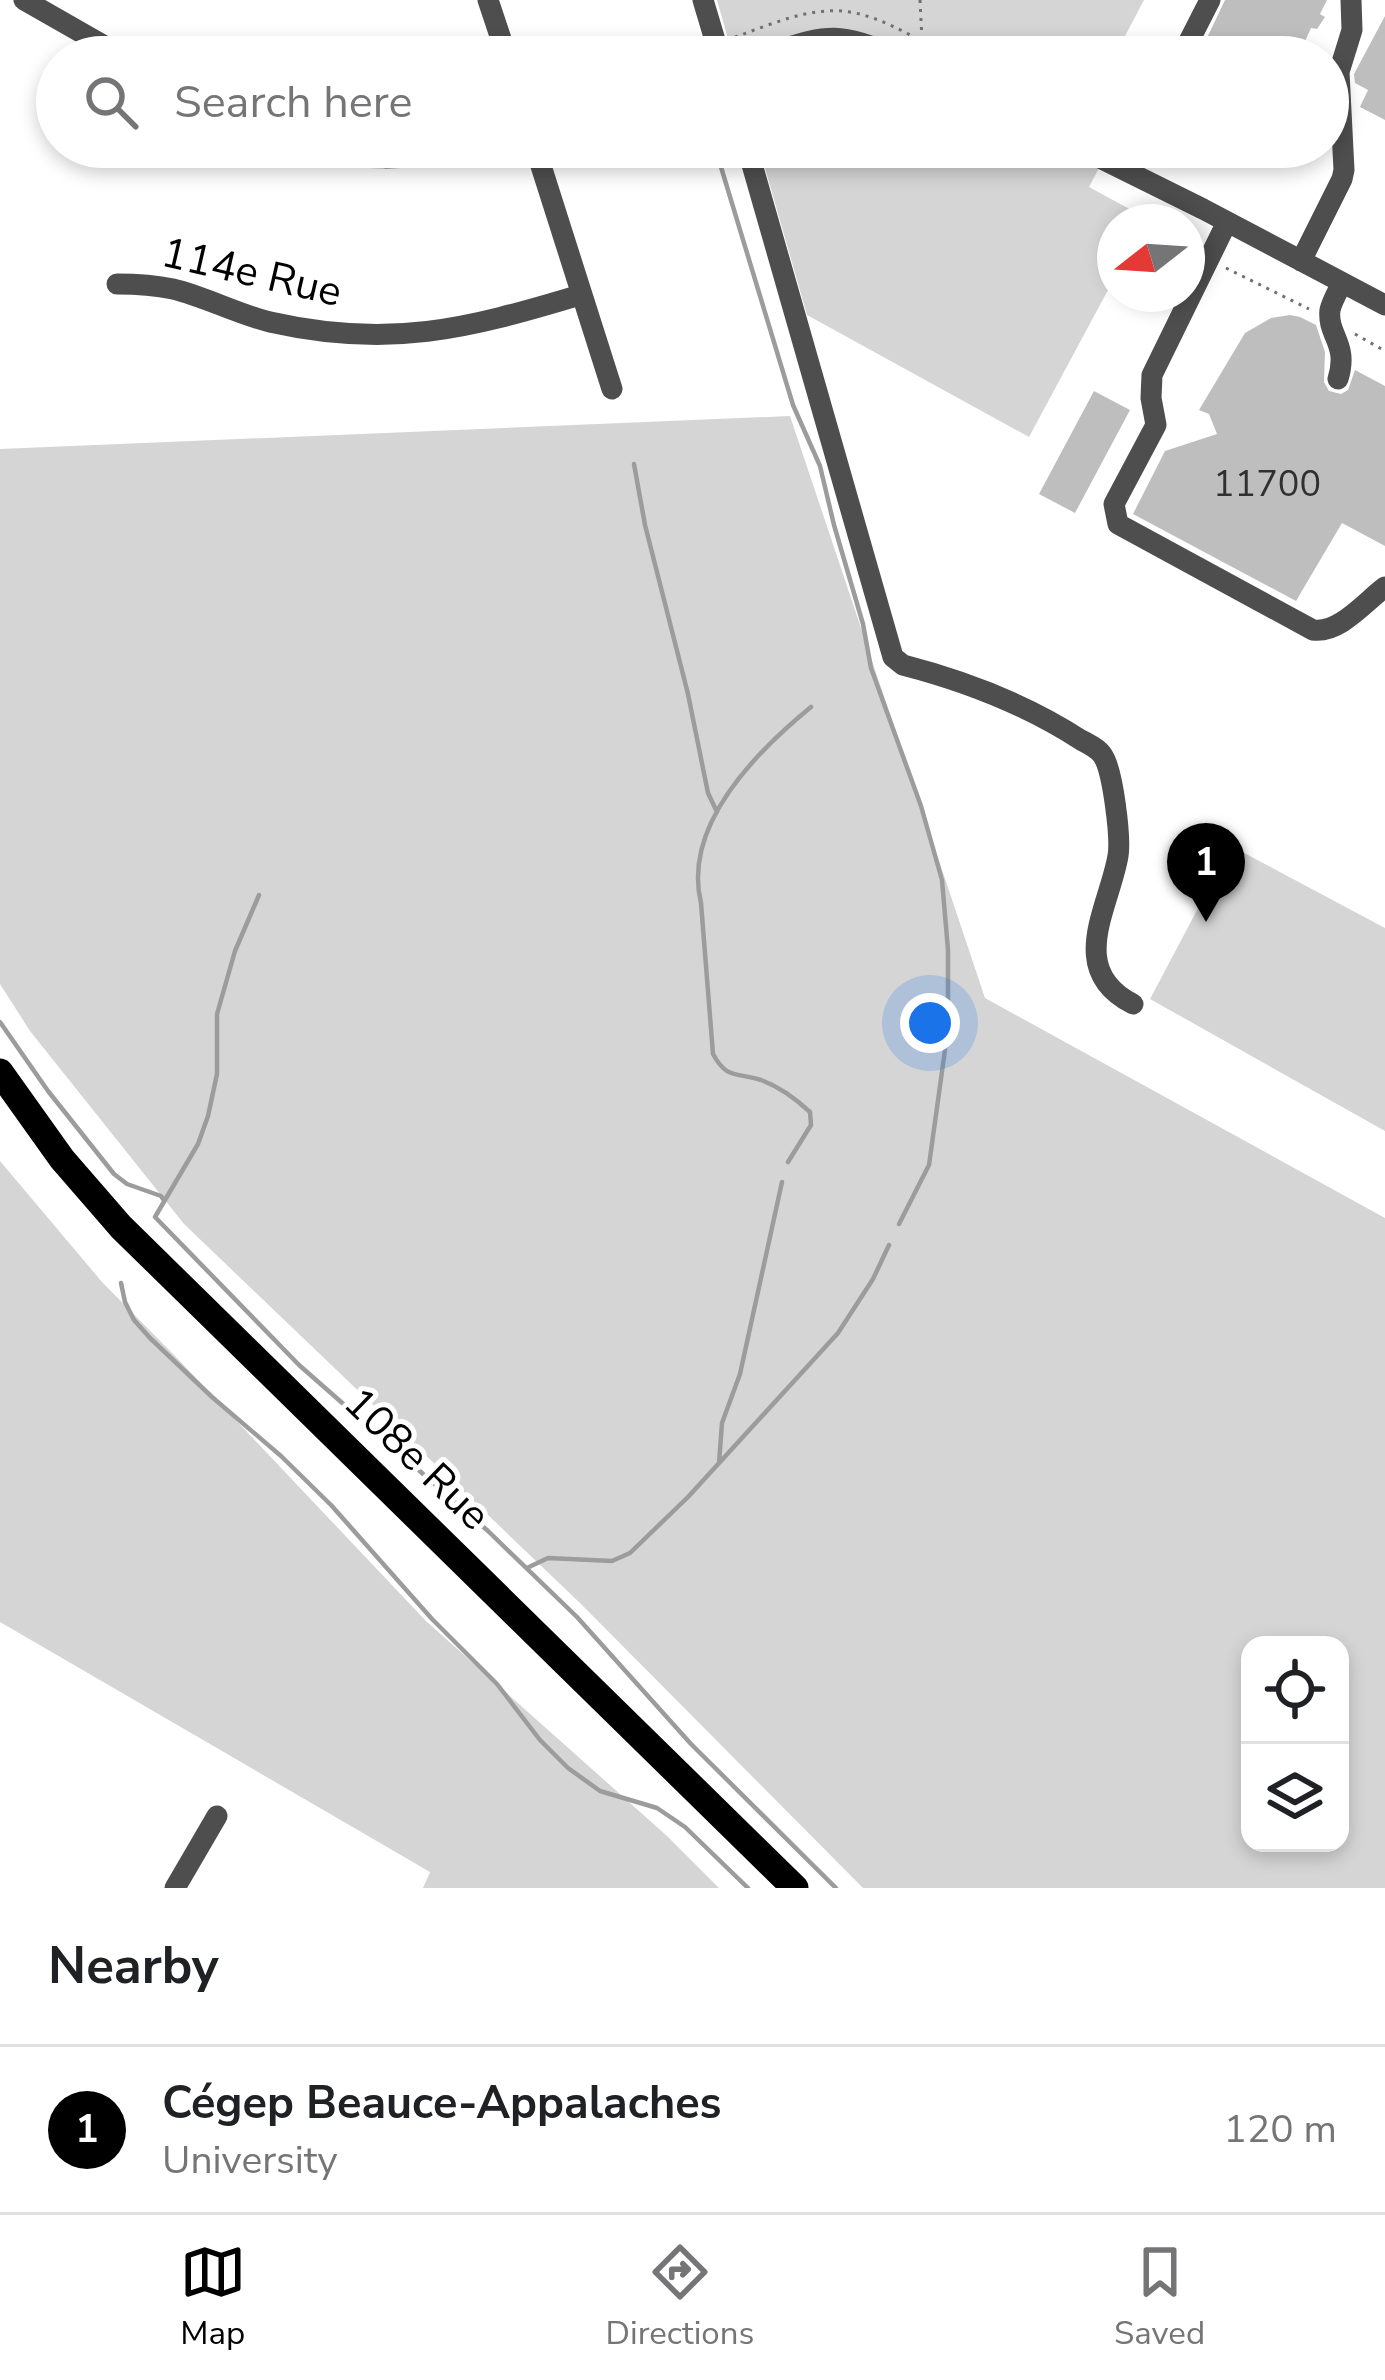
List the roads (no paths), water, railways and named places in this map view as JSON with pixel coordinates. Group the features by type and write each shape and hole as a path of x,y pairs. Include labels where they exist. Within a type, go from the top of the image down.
{"main road":[{"name":"108e Rue","path":"0,1072 62,1159 122,1227 795,1888"}],"street":[{"path":"23,0 87,36"},
{"path":"488,0 500,36"},
{"path":"703,0 714,36"},
{"path":"1192,36 1210,0"},
{"path":"1349,40 1351,0"},
{"path":"541,168 612,389"},
{"path":"753,168 893,657 903,665 992,694 1055,723 1102,753 1112,782 1119,854 1103,902 1097,955 1103,981 1133,1004"},
{"path":"1120,168 1385,305"},
{"path":"1301,261 1344,168"},
{"path":"1227,222 1152,375 1150,398 1156,424 1114,504 1114,518 1313,630 1323,632 1336,626 1385,587"},
{"path":"1338,379 1341,347 1330,308 1342,283"},
{"name":"114e Rue","path":"117,284 177,290 269,322 374,336 466,327 580,295"},
{"path":"175,1888 217,1816"}],"waterway":[{"path":"721,168 793,405 820,466 871,668 942,880 948,950 945,1050 929,1165 899,1224"},
{"path":"634,464 708,793 717,812"},
{"path":"788,1162 811,1125 810,1112 775,1086 728,1072 713,1054 698,874 702,846 728,793 768,746 811,707"},
{"path":"259,895 235,951 217,1014 217,1074 208,1116 198,1144 155,1217 299,1365 488,1531 577,1617 691,1744 836,1888"},
{"path":"0,1022 114,1174 163,1199"},
{"path":"719,1463 722,1423 740,1374 782,1182"},
{"path":"529,1567 548,1558 612,1561 630,1553 688,1497 838,1333 889,1245"},
{"path":"121,1283 134,1320 150,1338 331,1505 568,1768 600,1791 657,1808 685,1827 748,1888"}],"place":[{"name":"Cégep Beauce-Appalaches","path":"1206,922"}]}
